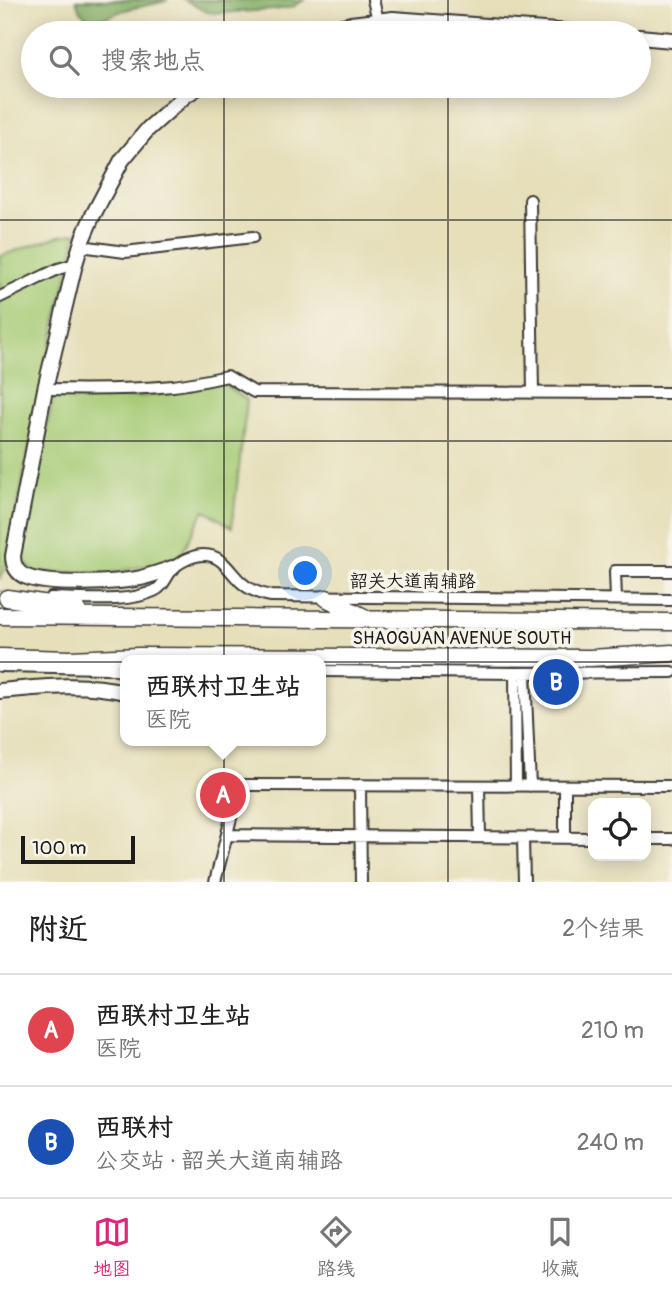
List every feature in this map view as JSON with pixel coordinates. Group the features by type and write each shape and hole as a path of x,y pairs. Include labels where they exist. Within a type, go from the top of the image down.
{"highway":[{"path":"4,598 135,617"},
{"path":"326,598 368,620"},
{"name":"SHAOGUAN AVENUE SOUTH","path":"0,616 672,622"},
{"name":"SHAOGUAN AVENUE SOUTH","path":"326,657 590,658 672,653"},
{"name":"SHAOGUAN AVENUE SOUTH","path":"0,657 70,659 120,657"}],"main road":[{"path":"371,21 434,21"},
{"path":"651,38 672,40"},
{"path":"172,568 119,581 52,582 26,577 16,569 13,556 46,389 81,246 92,217 122,160 148,129 183,98"},
{"path":"0,651 26,657"},
{"path":"0,691 52,686 120,691"}],"street":[{"path":"373,0 378,20"},
{"path":"530,201 533,392"},
{"path":"81,246 125,252 253,237"},
{"path":"0,297 58,269 75,264"},
{"path":"46,389 176,386 227,376 254,392 672,393"},
{"name":"韶关大道南辅路","path":"172,568 188,559 201,555 210,556 217,558 240,582 260,594 271,596 672,600"},
{"path":"4,598 134,597 156,590 165,582 172,568"},
{"path":"615,599 615,571 672,571"},
{"path":"0,666 107,668 120,671"},
{"path":"326,671 672,672"},
{"path":"516,786 520,673"},
{"path":"520,673 530,786"},
{"path":"215,882 228,835 235,785 672,786"},
{"path":"360,785 361,882"},
{"path":"479,786 480,837"},
{"path":"565,786 565,838"},
{"path":"228,835 588,838"},
{"path":"523,838 524,882"},
{"path":"651,839 672,839"}],"green space":[{"path":"76,0 168,0 103,18 90,19 80,10"},
{"path":"185,0 304,0 292,7 275,10 217,13 206,12"},
{"path":"77,233 41,388 5,570 0,578 0,256 59,236"},
{"path":"222,383 247,400 232,527 204,510 182,553 171,560 112,573 34,572 18,554 54,395 138,397"}],"place":[{"name":"西联村","path":"556,682"},
{"name":"西联村卫生站","path":"223,795"}]}
